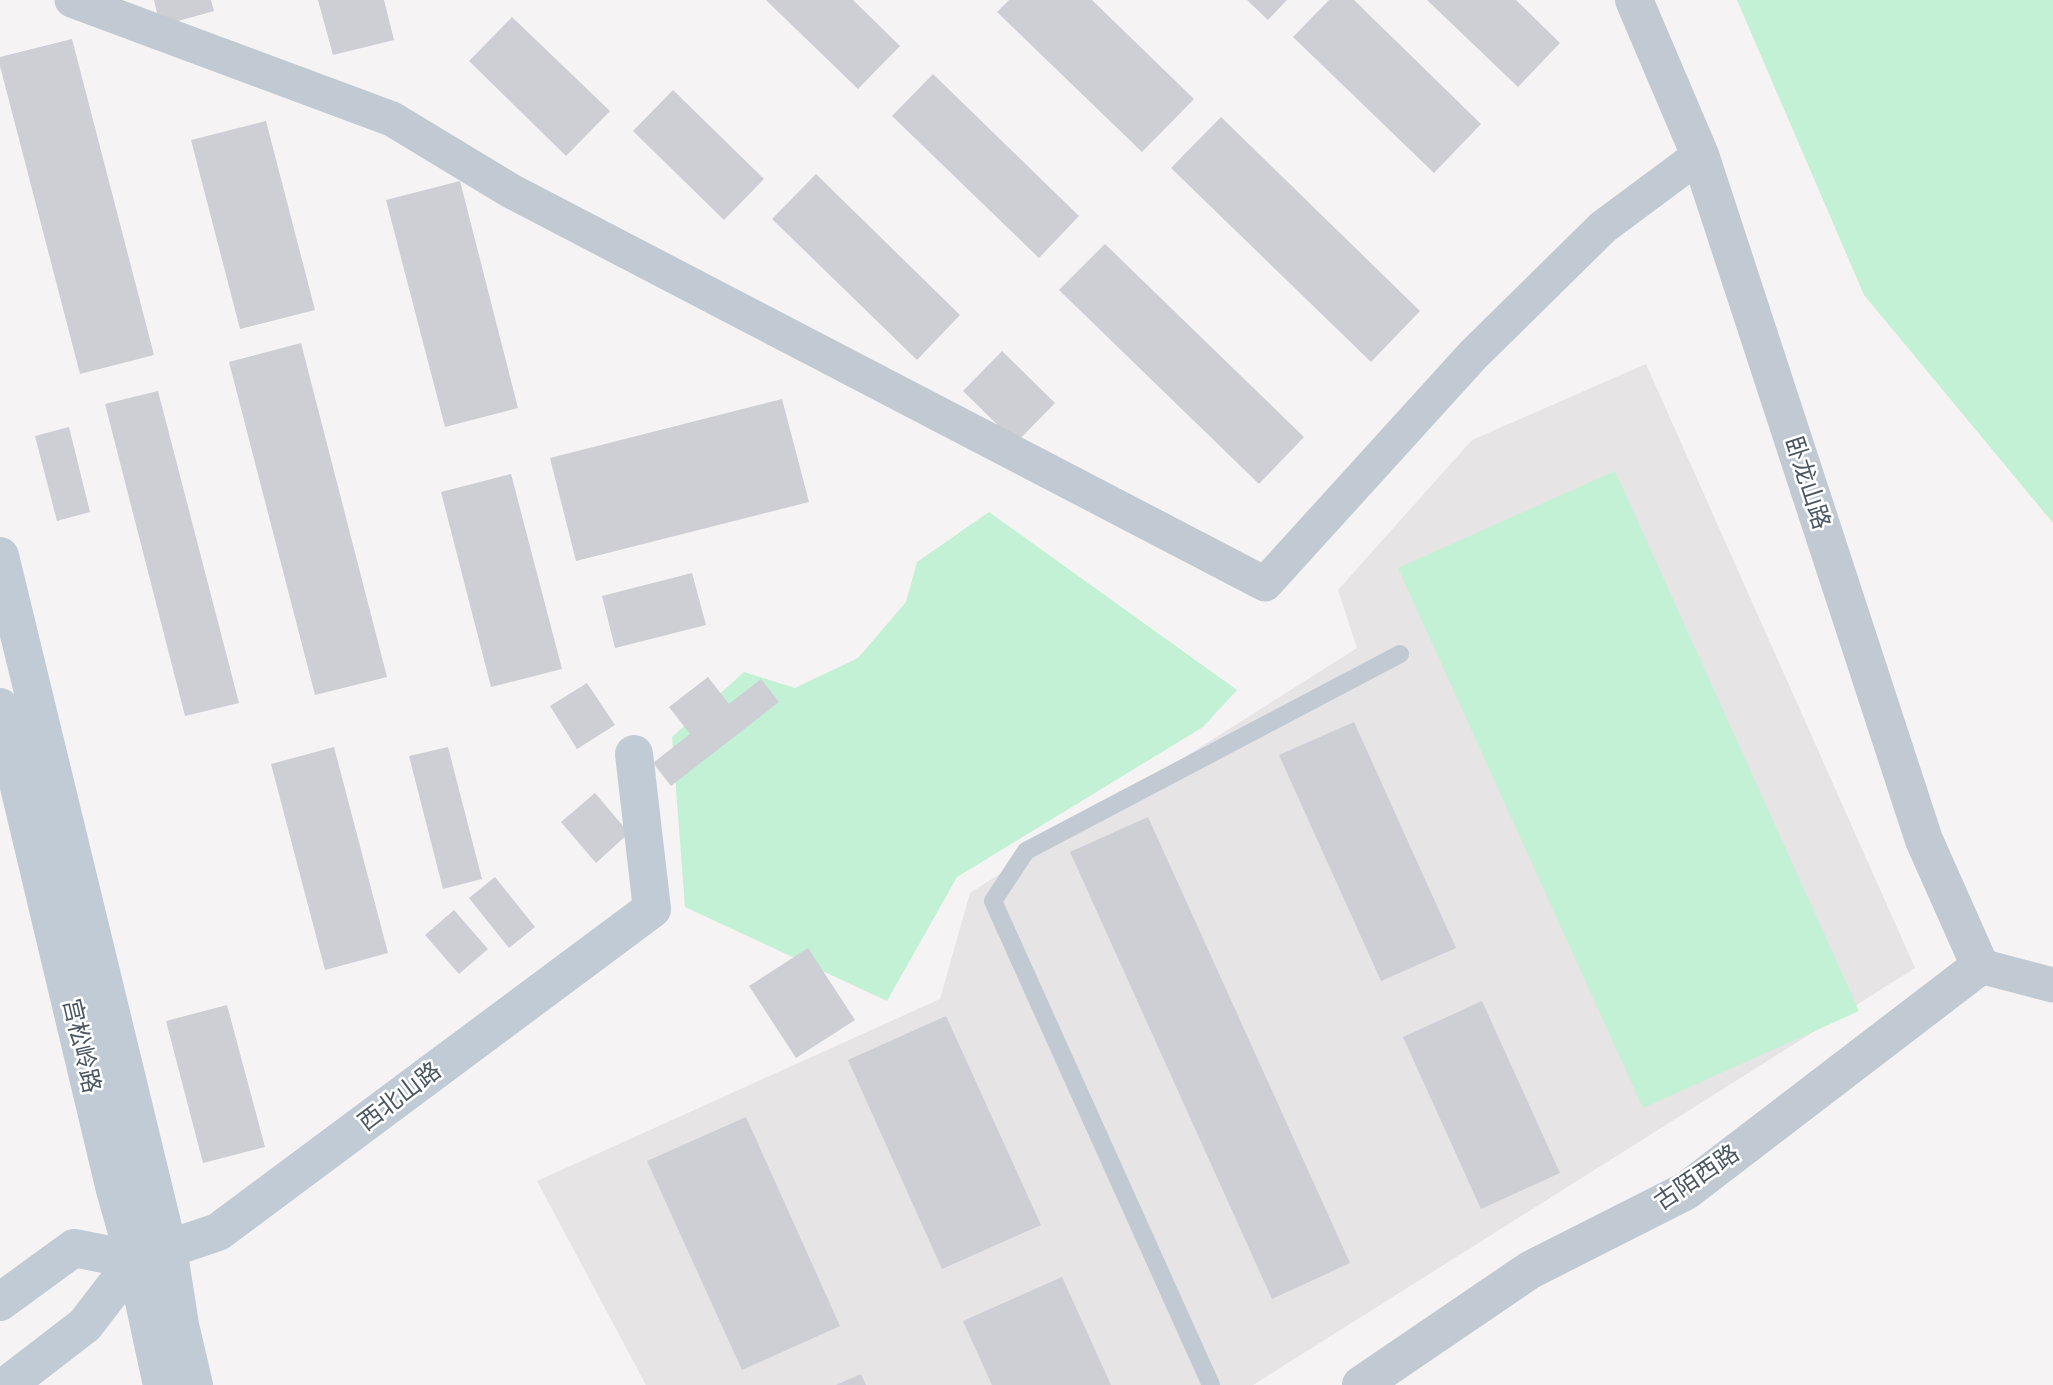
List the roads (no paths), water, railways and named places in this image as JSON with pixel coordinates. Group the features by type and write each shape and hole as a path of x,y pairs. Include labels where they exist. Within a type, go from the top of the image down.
{"main road":[{"path":"0,556 152,1254 180,1325 194,1385"},
{"name":"宫松岭路","path":"0,707 112,1176 152,1254 162,1385"},
{"name":"西北山路","path":"0,1301 75,1248 152,1254 218,1232 652,909 634,754"},
{"path":"7,1385 85,1325 152,1254"}],"street":[{"path":"72,0 392,119 511,191 1265,584 1473,355 1565,264 1603,227 1700,155"},
{"name":"卧龙山路","path":"1634,0 1700,155 1924,840 1980,966"},
{"path":"1980,966 2053,985"},
{"name":"古陌西路","path":"1360,1385 1530,1270 1686,1191 1980,966"}],"lane":[{"path":"1211,1385 993,901 1026,851 1400,654"}]}
